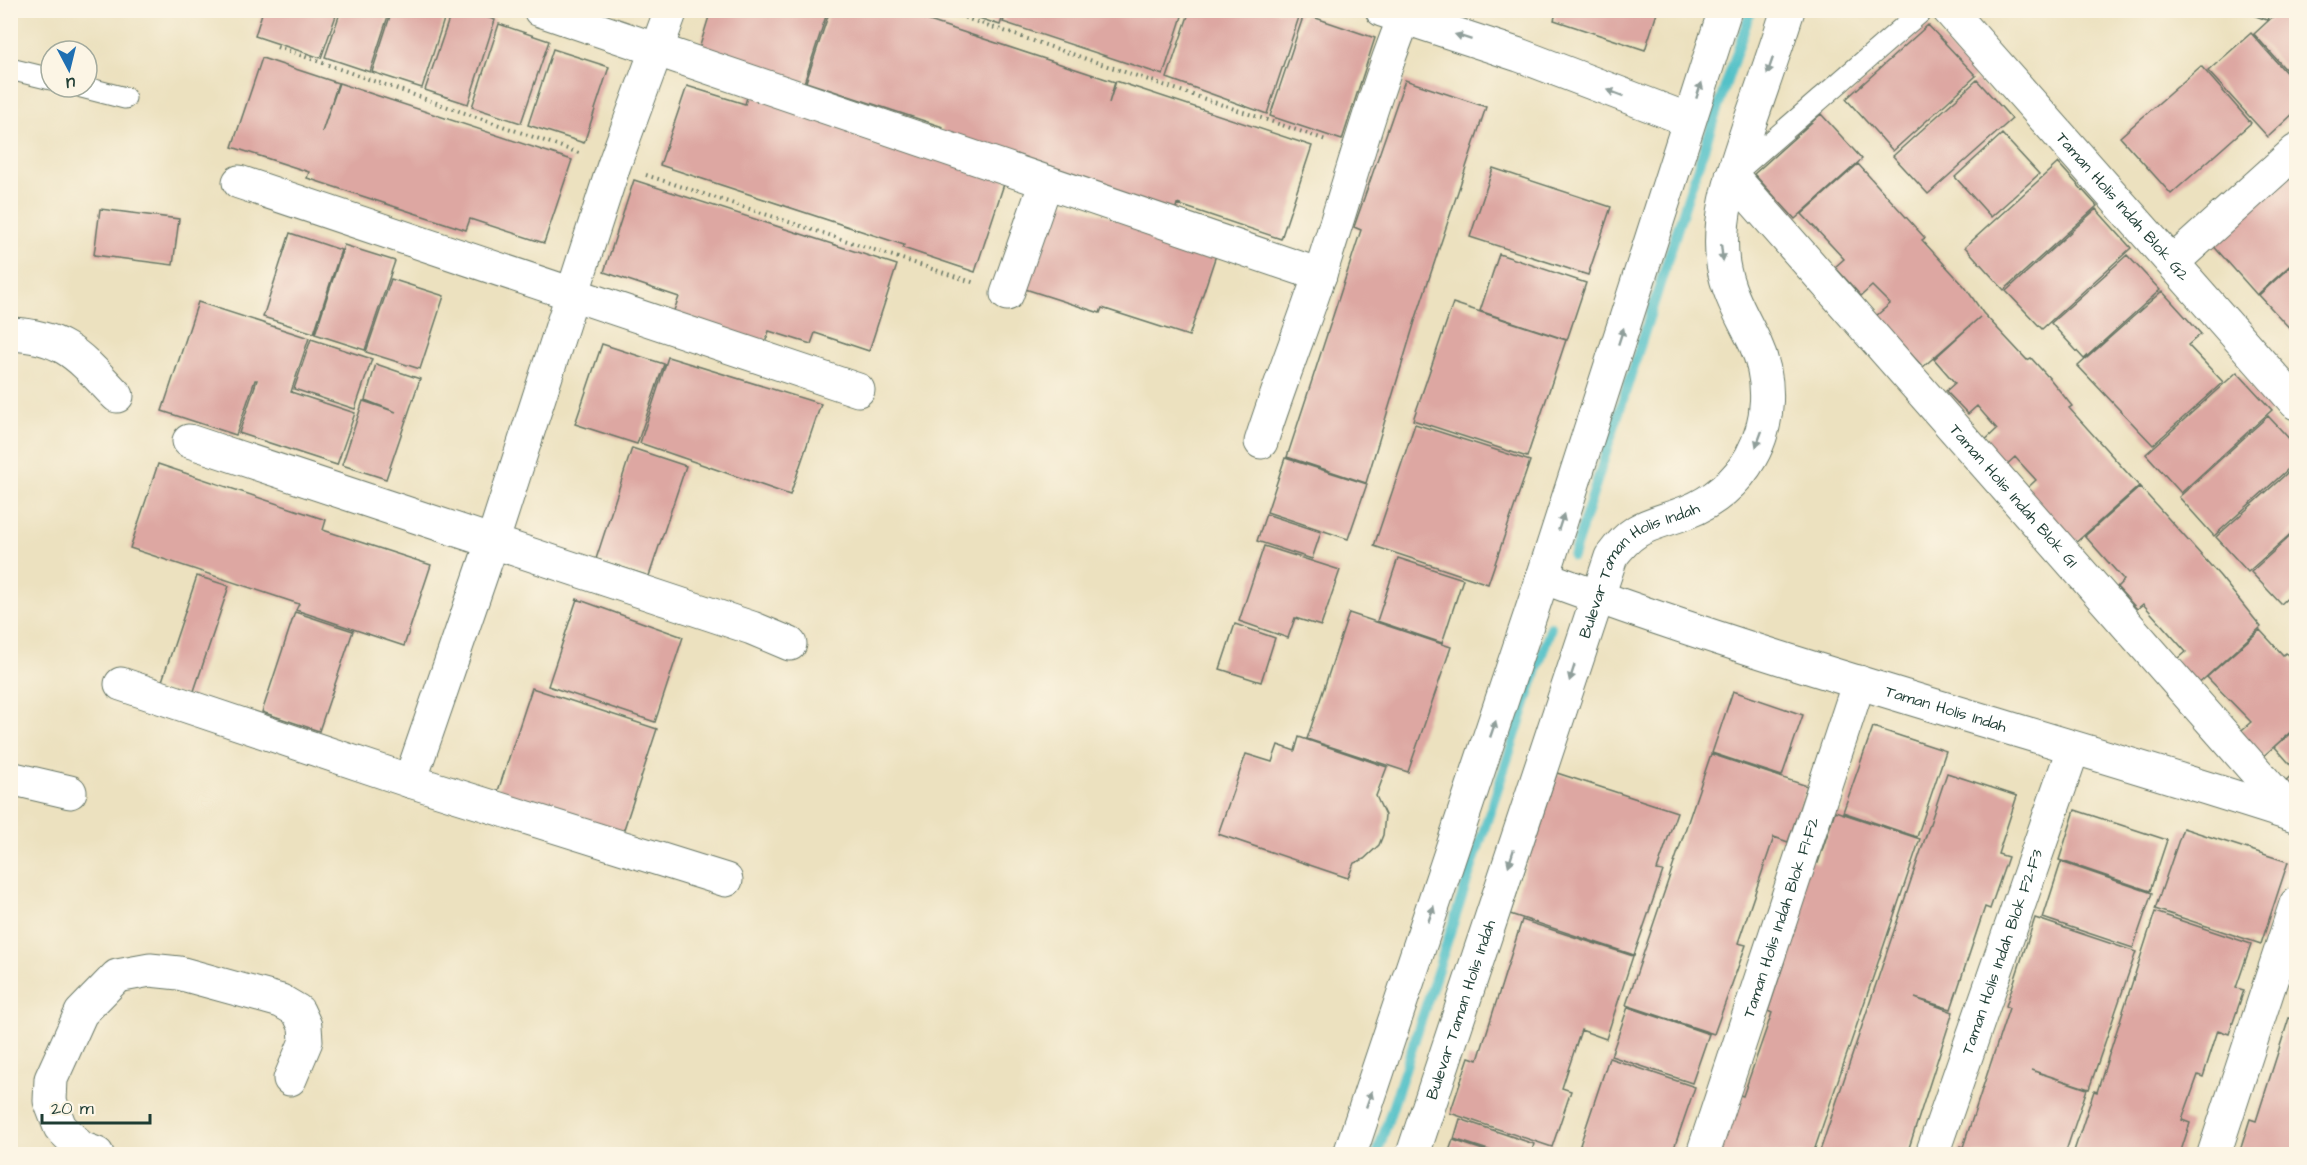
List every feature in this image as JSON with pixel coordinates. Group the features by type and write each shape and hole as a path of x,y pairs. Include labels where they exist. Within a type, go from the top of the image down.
{"street":[{"path":"540,10 1320,275"},
{"path":"410,781 492,543 614,165 671,10"},
{"path":"1350,1155 1543,578 1725,10"},
{"name":"Bulevar Taman Holis Indah","path":"1413,1155 1611,557 1625,540 1653,522 1695,509 1723,491 1745,467 1760,438 1766,406 1765,374 1755,343 1731,295 1722,252 1722,220 1732,176 1788,10"},
{"name":"Taman Holis Indah Blok G2","path":"1949,10 2296,403"},
{"path":"1261,442 1283,371 1320,275 1358,150 1393,14 1519,55 1689,120"},
{"path":"2173,262 2296,151"},
{"name":"Taman Holis Indah Blok G1","path":"1732,176 2296,816"},
{"path":"1007,294 1046,182"},
{"path":"239,183 858,390"},
{"path":"10,334 28,335 57,342 77,355 117,396"},
{"path":"189,441 752,628 790,644"},
{"name":"Taman Holis Indah","path":"1543,578 1859,682 2296,816"},
{"name":"Taman Holis Indah Blok F1-F2","path":"1703,1155 1859,682"},
{"path":"121,684 410,781 726,880"},
{"name":"Taman Holis Indah Blok F2-F3","path":"1932,1155 2073,749"},
{"path":"10,778 70,792"},
{"path":"2214,1155 2296,904"},
{"path":"97,1155 81,1148 60,1127 50,1101 51,1079 81,1013 117,976 150,970 179,973 281,1001 290,1006 298,1011 305,1026 306,1041 290,1079"}],"lane":[{"path":"1732,176 1923,10"},
{"path":"10,69 39,76"},
{"path":"99,91 125,98"}],"path":[{"path":"942,10 1358,150"},
{"path":"277,47 614,165 1007,294"}],"building":[{"path":"263,10 338,10 321,58 255,36"},
{"path":"341,10 390,10 370,72 325,57"},
{"path":"392,10 447,10 422,88 372,72"},
{"path":"452,10 466,10 495,20 468,104 425,90"},
{"path":"711,10 828,10 803,86 699,49"},
{"path":"830,10 896,10 1115,82 1109,103 1116,81 1312,146 1281,239 1177,204 1173,218 939,140 943,127 806,82"},
{"path":"955,10 1005,10 1000,25"},
{"path":"1007,10 1184,10 1163,75 1003,22"},
{"path":"1190,10 1301,11 1267,114 1167,78"},
{"path":"1455,10 1474,10 1472,17"},
{"path":"1557,10 1658,10 1645,50 1554,20"},
{"path":"2239,10 2271,10 2267,20"},
{"path":"2280,10 2296,10 2296,81 2254,34"},
{"path":"1304,14 1375,38 1342,140 1270,116"},
{"path":"499,24 549,41 521,123 472,107"},
{"path":"1928,25 1976,76 1893,151 1846,99"},
{"path":"2251,33 2296,84 2296,111 2268,137 2208,71"},
{"path":"553,49 609,67 584,143 528,125"},
{"path":"262,58 338,83 322,132 339,83 572,160 544,243 470,219 466,230 307,178 309,172 232,147"},
{"path":"2201,66 2251,123 2171,194 2120,137"},
{"path":"1405,80 1486,107 1415,321 1366,483 1287,457 1361,230 1354,227"},
{"path":"1977,80 2012,119 1928,194 1893,156"},
{"path":"687,86 745,104 748,94 1006,178 975,272 903,248 904,245 660,165"},
{"path":"1821,114 1862,159 1795,219 1754,174"},
{"path":"2002,134 2039,174 1991,217 1955,177"},
{"path":"2058,163 2097,206 2004,290 1965,247"},
{"path":"1858,164 1925,238 1922,240 1965,287 1983,313 2027,360 2031,358 2051,380 2072,406 2069,408 2139,486 2072,546 2023,492 2036,480 2015,457 2003,468 1981,444 1997,429 1977,406 1968,414 1946,391 1955,383 1934,359 1980,317 1923,367 1876,316 1890,304 1872,286 1861,296 1835,267 1844,259 1802,214"},
{"path":"1493,168 1611,207 1588,275 1470,237"},
{"path":"2289,172 2296,181 2296,260 2257,295 2210,242"},
{"path":"634,180 897,265 869,351 815,333 811,344 769,331 765,343 673,313 679,297 604,272"},
{"path":"1049,197 1217,252 1189,336 1102,308 1100,313 1019,287"},
{"path":"100,209 179,219 173,265 94,255"},
{"path":"2096,209 2131,248 2042,329 2006,291"},
{"path":"290,233 341,250 314,333 263,317"},
{"path":"344,245 395,261 365,350 315,334"},
{"path":"1499,254 1586,283 1567,340 1480,311"},
{"path":"2127,255 2160,290 2084,359 2051,323"},
{"path":"2296,261 2296,331 2294,333 2259,295"},
{"path":"391,279 444,296 420,369 366,352"},
{"path":"2162,291 2201,334 2188,345 2223,382 2153,445 2078,366"},
{"path":"198,302 309,338 291,392 355,413 337,465 239,433 257,380 255,380 236,435 162,411"},
{"path":"1453,303 1566,340 1527,457 1413,420"},
{"path":"311,339 372,359 355,409 294,389"},
{"path":"602,344 664,364 637,444 575,424"},
{"path":"668,357 821,404 790,495 640,443"},
{"path":"376,364 420,379 386,479 342,465 363,401 396,412 365,400"},
{"path":"2237,372 2272,410 2181,493 2146,454"},
{"path":"2268,416 2296,446 2296,462 2214,536 2179,497"},
{"path":"1415,424 1530,461 1488,584 1374,546"},
{"path":"632,448 686,466 649,576 596,559"},
{"path":"1285,458 1367,484 1348,539 1267,512"},
{"path":"158,464 326,520 323,530 431,565 404,646 296,610 299,604 130,548"},
{"path":"2296,465 2296,529 2248,572 2216,537"},
{"path":"2140,487 2220,576 2261,627 2194,688 2172,664 2186,652 2143,604 2137,609 2117,587 2124,580 2085,536"},
{"path":"1266,514 1321,532 1312,559 1257,541"},
{"path":"2296,531 2296,590 2281,604 2251,572"},
{"path":"1264,546 1340,570 1321,626 1295,618 1288,638 1239,621"},
{"path":"1398,558 1463,579 1442,643 1377,621"},
{"path":"197,576 229,586 192,697 160,687"},
{"path":"577,599 683,637 655,722 548,686"},
{"path":"295,612 353,631 319,731 262,712"},
{"path":"1349,613 1451,647 1408,772 1307,739"},
{"path":"1235,624 1275,638 1261,682 1220,669"},
{"path":"2260,630 2283,655 2286,653 2296,664 2296,727 2259,760 2236,735 2251,722 2207,677"},
{"path":"532,688 657,729 623,832 496,797"},
{"path":"1733,691 1803,715 1782,776 1712,753"},
{"path":"1873,727 1946,751 1917,837 1843,812"},
{"path":"2296,728 2296,771 2275,747"},
{"path":"1299,737 1387,767 1376,796 1385,815 1383,835 1379,845 1364,859 1354,863 1348,878 1218,834 1246,754 1272,762 1278,745 1295,751"},
{"path":"1711,754 1807,786 1788,842 1774,837 1738,943 1746,945 1714,1034 1626,1005"},
{"path":"2296,771 2296,797 2283,783"},
{"path":"1557,773 1677,812 1657,870 1663,871 1634,955 1510,914"},
{"path":"1947,773 2017,796 1998,854 2008,857 1990,909 1985,907 1951,1009 1915,998 1953,1012 1907,1154 1819,1154"},
{"path":"2075,810 2167,840 2150,891 2059,860"},
{"path":"1835,811 1920,839 1813,1154 1712,1154 1733,1093 1743,1096 1772,1013 1768,1011 1784,963 1775,960 1809,860 1818,863"},
{"path":"2183,828 2288,862 2261,944 2155,909"},
{"path":"2061,862 2152,893 2133,948 2043,918"},
{"path":"2155,912 2251,944 2236,988 2244,990 2229,1034 2218,1030 2203,1077 2198,1075 2182,1120 2190,1123 2180,1154 2073,1154 2094,1091 2097,1092"},
{"path":"2035,918 2136,952 2089,1089 2031,1070 2087,1089 2065,1154 1957,1154 1960,1146 1963,1147 2009,1008 2006,1006"},
{"path":"1522,920 1633,956 1606,1039 1581,1030 1562,1088 1571,1091 1552,1147 1450,1113 1469,1057 1478,1060"},
{"path":"1628,1007 1709,1034 1692,1083 1611,1056"},
{"path":"2289,1018 2296,1020 2296,1154 2239,1154 2250,1119 2256,1121"},
{"path":"1609,1058 1695,1087 1672,1154 1577,1154"},
{"path":"1460,1119 1534,1144 1531,1154 1501,1154 1454,1139"},
{"path":"1453,1140 1495,1154 1448,1154"}],"waterway":[{"path":"1573,556 1690,190 1751,10"},
{"path":"1377,1154 1551,627"}]}
